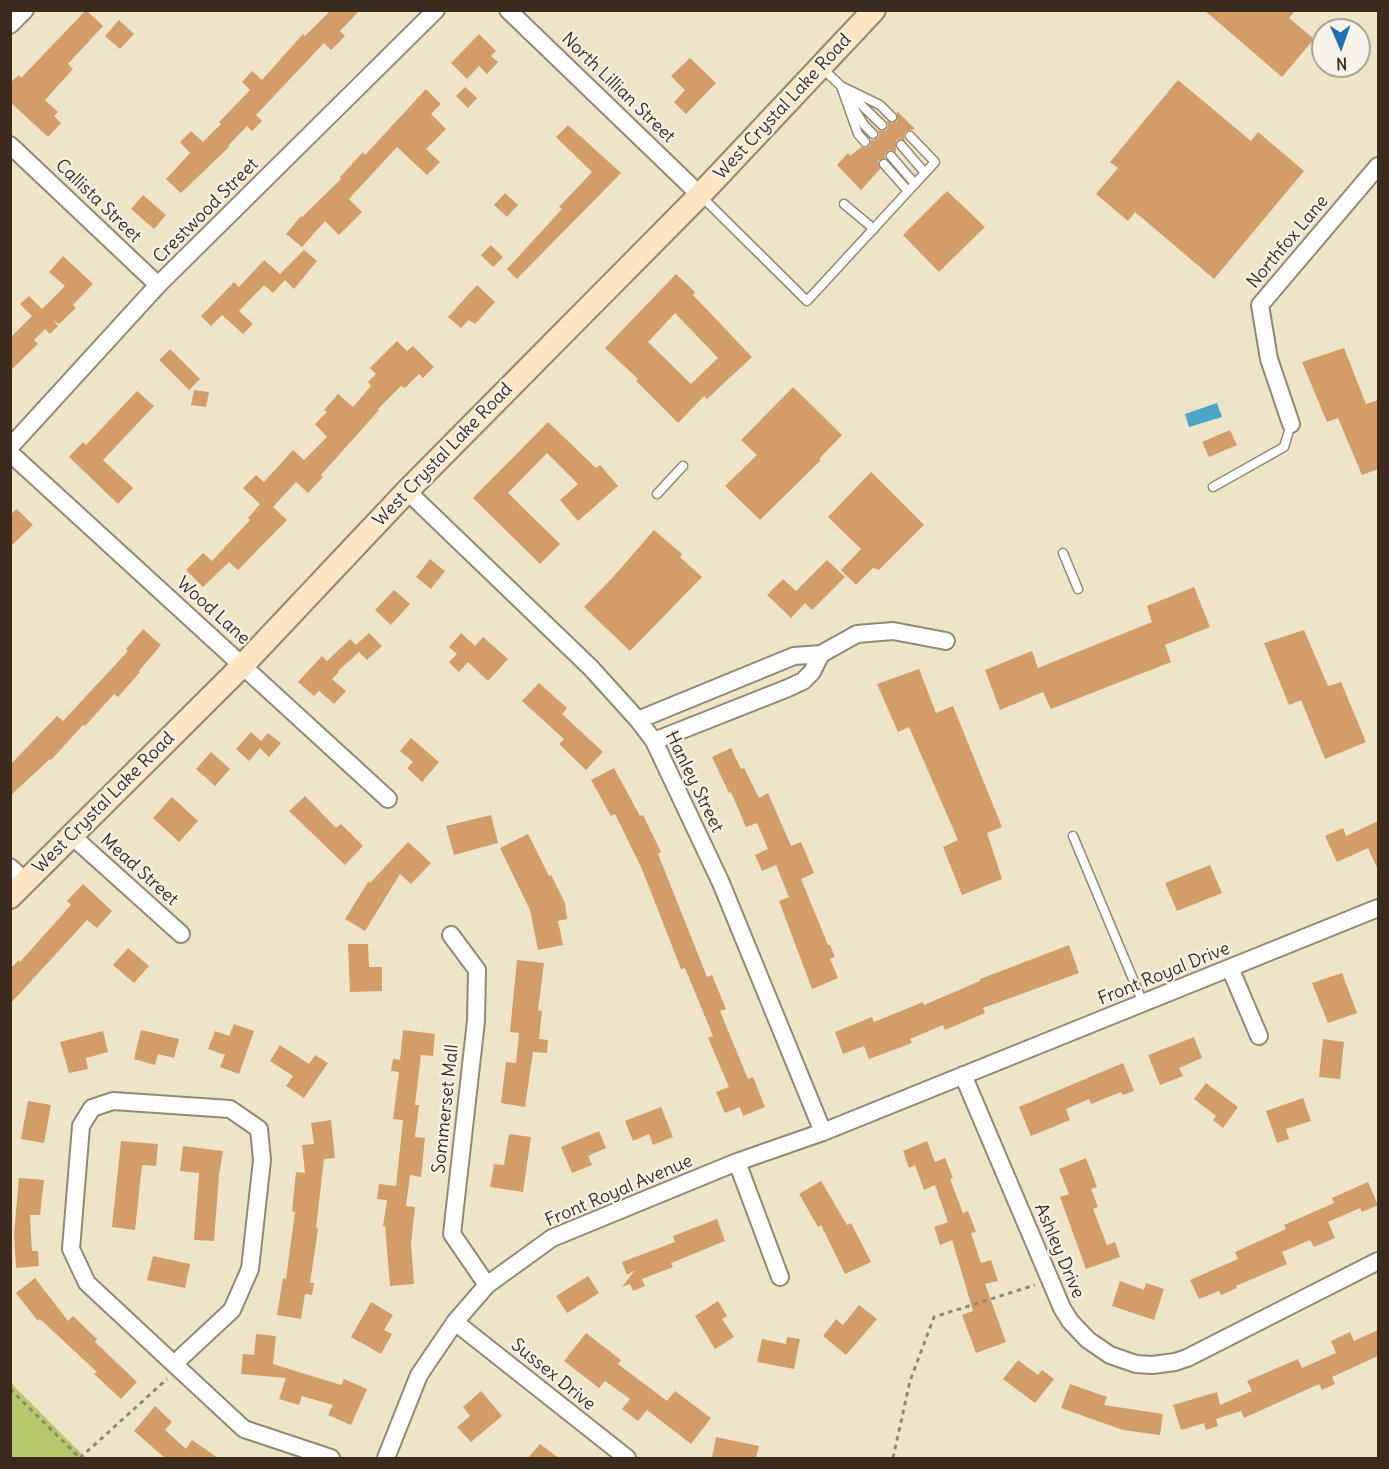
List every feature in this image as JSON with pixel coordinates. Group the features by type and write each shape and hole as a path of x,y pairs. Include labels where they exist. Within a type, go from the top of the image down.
{"street":[{"path":"10,25 25,10"},
{"name":"Crestwood Street","path":"10,447 158,285 436,10"},
{"name":"North Lillian Street","path":"508,10 700,195"},
{"name":"West Crystal Lake Road","path":"16,882 72,836 243,665 407,490 700,195 874,10"},
{"name":"Callista Street","path":"10,145 158,285"},
{"name":"Northfox Lane","path":"1291,424 1269,359 1260,305 1378,166"},
{"name":"Wood Lane","path":"10,453 388,799"},
{"name":"Hanley Street","path":"407,490 591,668 639,720 654,741 721,883 823,1132"},
{"path":"639,720 794,656 821,654 857,634 893,631 945,641"},
{"path":"654,741 803,681 812,672 821,654"},
{"name":"Mead Street","path":"72,836 180,934"},
{"name":"Front Royal Drive","path":"963,1075 1378,908"},
{"name":"Sommerset Mall","path":"452,935 477,970 476,1021 452,1233 487,1286"},
{"path":"1230,968 1258,1036"},
{"name":"Front Royal Avenue","path":"386,1458 418,1375 455,1322 487,1286 552,1238 737,1162 823,1132 963,1075"},
{"name":"Ashley Drive","path":"963,1075 1066,1316 1100,1350 1124,1361 1152,1365 1187,1358 1378,1261"},
{"path":"177,1366 232,1310 250,1269 262,1160 259,1129 230,1108 113,1101 92,1108 81,1126 71,1250 87,1283 244,1429 331,1458"},
{"path":"737,1162 780,1277"},
{"name":"Sussex Drive","path":"455,1322 627,1458"}],"lane":[{"path":"821,67 882,125"},
{"path":"841,86 880,105 892,117"},
{"path":"841,86 864,125 873,134"},
{"path":"841,86 858,134 865,142"},
{"path":"700,195 807,301 935,162 910,136"},
{"path":"901,145 925,172"},
{"path":"891,156 915,184"},
{"path":"884,164 908,191"},
{"path":"844,204 873,229"},
{"path":"1213,487 1284,447 1291,424"},
{"path":"657,494 683,466"},
{"path":"1063,553 1078,589"},
{"path":"1073,836 1143,1003"}],"path":[{"path":"892,1458 910,1382 934,1317 1050,1281"},
{"path":"10,1389 80,1458 177,1366"}],"green space":[{"path":"11,1383 86,1458 11,1458"}],"water":[{"path":"1217,403 1222,417 1189,427 1185,414"}],"building":[{"path":"86,10 103,26 68,64 73,69 45,100 58,112 54,116 61,123 48,137 10,102 10,83 19,75 21,78"},
{"path":"331,10 360,10 340,31 345,36 331,50 324,43 256,115 262,121 252,131 247,126 229,147 181,193 166,179 190,153 180,142 191,131 203,142 250,90 242,82 252,71 262,80 303,34 305,36"},
{"path":"1204,10 1296,10 1289,18 1311,36 1311,43 1282,77"},
{"path":"119,20 134,34 120,49 105,36"},
{"path":"479,34 496,51 491,56 498,62 487,74 479,66 467,79 451,63"},
{"path":"690,58 716,83 686,114 674,102 685,90 671,76"},
{"path":"1178,80 1251,141 1258,132 1304,171 1214,279 1135,212 1128,221 1096,194 1118,168 1110,162"},
{"path":"465,87 477,98 468,108 456,96"},
{"path":"426,89 441,104 431,114 446,129 426,149 440,162 427,175 397,147 349,199 362,212 339,235 325,221 302,247 286,234 301,216 341,179 340,177 363,152 365,155"},
{"path":"897,111 915,129 905,132 905,141 900,139 896,141 896,152 890,150 886,152 885,158 878,161 880,169 861,190 837,165 848,153 850,156 861,147 870,146 871,140 879,136 878,130 886,130 887,121 891,123 897,121"},
{"path":"568,125 621,173 517,279 507,269 562,209 559,207 592,172 556,137"},
{"path":"947,191 985,227 939,272 903,235"},
{"path":"505,193 518,205 507,217 494,205"},
{"path":"143,195 166,215 154,229 131,209"},
{"path":"491,245 503,257 493,267 481,255"},
{"path":"304,250 317,261 294,289 285,280 273,293 264,285 239,311 253,324 243,334 222,315 211,326 201,316 234,282 239,287 264,260 280,274"},
{"path":"63,256 93,284 73,305 76,308 59,324 53,320 58,326 50,334 45,329 34,340 38,344 10,371 10,338 32,316 20,304 29,296 42,309 65,286 49,272"},
{"path":"676,274 695,292 693,295 752,357 707,399 704,396 678,423 636,381 638,379 605,348","holes":["675,313 718,358 691,384 648,342"]},
{"path":"477,285 495,302 475,324 469,320 461,328 448,317"},
{"path":"397,341 407,351 413,346 434,367 423,378 419,374 405,388 401,386 378,409 308,493 296,482 273,507 287,520 238,570 229,562 203,587 186,570 203,553 212,561 250,520 248,518 260,504 243,488 256,475 264,482 293,450 304,460 327,437 315,424 327,412 324,410 338,394 353,407 371,386 368,382 376,374 370,368"},
{"path":"1344,348 1366,404 1378,400 1378,469 1362,475 1338,418 1327,422 1302,362"},
{"path":"170,349 200,379 189,390 159,360"},
{"path":"793,387 842,435 819,459 821,460 760,520 725,486 757,455 741,440"},
{"path":"194,390 209,392 206,407 191,405"},
{"path":"137,391 154,406 103,460 133,488 118,504 69,457 83,442 86,445"},
{"path":"548,422 596,468 600,465 618,486 578,521 560,500 578,484 547,453 508,493 560,544 540,564 473,498"},
{"path":"1230,430 1237,445 1209,457 1202,442"},
{"path":"871,472 924,525 879,570 873,568 856,585 841,570 861,549 828,517"},
{"path":"17,509 33,525 10,547 10,515"},
{"path":"654,530 682,554 680,557 702,577 630,651 584,607"},
{"path":"430,559 445,571 431,589 416,577"},
{"path":"827,560 845,577 812,610 805,603 791,618 767,595 783,579 796,591"},
{"path":"1194,587 1210,627 1165,645 1171,662 1051,709 1043,692 1000,710 985,670 1032,651 1038,668 1152,622 1147,606"},
{"path":"394,590 410,604 391,625 375,610"},
{"path":"143,629 161,645 140,672 118,697 114,694 51,760 10,796 10,765 57,716 63,721 128,651 126,649"},
{"path":"1304,630 1328,686 1341,682 1366,742 1325,759 1301,700 1289,705 1264,643"},
{"path":"369,633 382,646 367,660 359,652 338,671 332,679 346,691 334,704 319,691 314,696 298,682 322,656 327,661 350,639 356,645"},
{"path":"461,633 475,646 483,637 508,659 488,681 468,662 459,672 449,662 457,654 449,647"},
{"path":"919,669 936,713 953,706 1002,827 987,833 1002,879 962,895 943,847 958,840 909,727 898,732 877,684"},
{"path":"539,683 567,708 562,714 603,752 586,770 559,744 564,739 522,701"},
{"path":"251,732 261,741 268,733 281,743 269,757 260,748 249,761 236,749"},
{"path":"411,738 439,762 422,782 407,768 413,762 400,751"},
{"path":"731,748 759,798 768,793 791,846 801,842 814,873 801,879 835,957 830,959 838,978 812,989 779,901 789,897 776,865 762,871 755,855 768,849 757,823 746,827 712,757"},
{"path":"211,752 230,769 215,786 196,769"},
{"path":"614,768 640,816 643,815 661,852 658,854 707,977 712,975 726,1009 720,1011 748,1079 753,1077 765,1107 743,1116 740,1107 725,1113 716,1092 729,1087 708,1038 713,1036 685,968 681,969 642,869 615,814 611,816 591,780"},
{"path":"305,796 336,828 341,824 363,846 345,865 289,811"},
{"path":"172,797 198,821 179,842 153,818"},
{"path":"491,815 498,843 454,855 446,826"},
{"path":"1378,821 1378,870 1368,848 1337,862 1325,836 1343,828 1346,836"},
{"path":"528,834 565,903 567,919 558,921 563,945 538,950 530,910 500,848"},
{"path":"408,842 431,863 411,884 400,874 365,931 345,919 368,882 370,883"},
{"path":"1210,865 1222,893 1177,911 1165,883"},
{"path":"83,884 112,911 97,928 87,920 10,1004 10,969 19,960 20,962 71,905 67,901"},
{"path":"348,944 368,944 369,967 382,967 382,991 350,992"},
{"path":"1069,945 1079,973 983,1008 985,1013 945,1030 943,1025 910,1039 912,1043 869,1059 864,1046 843,1054 835,1032 872,1017 874,1022 923,1002 924,1005 980,981 980,979"},
{"path":"128,948 149,966 134,983 113,965"},
{"path":"517,960 544,963 538,1010 542,1011 539,1039 548,1040 547,1053 533,1052 525,1107 501,1103 506,1062 516,1063 519,1033 510,1032"},
{"path":"1342,973 1357,1013 1328,1023 1312,983"},
{"path":"234,1024 254,1031 239,1074 220,1067 225,1055 208,1049 215,1031 229,1036"},
{"path":"141,1030 179,1039 174,1058 158,1054 155,1065 134,1059"},
{"path":"403,1030 435,1034 433,1056 421,1055 415,1105 419,1105 415,1137 425,1138 421,1177 410,1175 406,1206 415,1207 411,1243 414,1284 390,1286 385,1226 383,1226 387,1200 377,1199 379,1184 396,1186 403,1120 393,1119 399,1072 391,1071 393,1059 400,1060"},
{"path":"103,1031 108,1052 86,1058 88,1069 69,1073 60,1042"},
{"path":"1194,1037 1202,1058 1179,1068 1183,1076 1160,1085 1148,1055"},
{"path":"1323,1039 1344,1042 1340,1079 1319,1077"},
{"path":"280,1045 309,1064 315,1055 328,1063 304,1098 286,1086 293,1076 270,1061"},
{"path":"1123,1063 1134,1091 1123,1095 1121,1092 1091,1104 1089,1099 1066,1109 1070,1120 1031,1136 1019,1107"},
{"path":"1206,1083 1238,1107 1223,1128 1213,1120 1216,1116 1194,1099"},
{"path":"1303,1098 1311,1121 1286,1129 1289,1139 1277,1143 1266,1111"},
{"path":"28,1101 51,1105 44,1143 21,1139"},
{"path":"661,1107 673,1137 653,1145 649,1134 633,1141 625,1121"},
{"path":"331,1120 335,1158 324,1159 316,1228 318,1229 310,1283 314,1283 312,1295 305,1294 301,1319 277,1315 283,1278 286,1279 295,1212 292,1211 296,1172 305,1173 302,1145 314,1144 311,1123"},
{"path":"599,1131 606,1148 588,1156 592,1165 572,1173 561,1147"},
{"path":"509,1134 531,1137 523,1192 490,1187 494,1164 504,1165"},
{"path":"121,1141 158,1144 156,1166 142,1165 135,1230 112,1227"},
{"path":"927,1141 935,1162 945,1158 963,1213 968,1211 976,1232 971,1233 981,1263 991,1260 998,1281 985,1284 1006,1342 976,1353 962,1315 973,1311 952,1240 940,1245 934,1227 948,1222 935,1185 924,1190 915,1165 909,1168 903,1151"},
{"path":"183,1146 223,1151 214,1241 194,1240 199,1173 180,1171"},
{"path":"1086,1158 1097,1187 1091,1189 1098,1207 1093,1209 1107,1245 1115,1242 1120,1257 1086,1269 1060,1197 1069,1194 1059,1169"},
{"path":"19,1178 44,1180 40,1215 30,1215 32,1251 38,1251 39,1266 16,1268 14,1234"},
{"path":"821,1181 847,1225 851,1223 871,1262 845,1274 821,1225 818,1227 799,1194"},
{"path":"1368,1182 1378,1205 1362,1212 1360,1208 1328,1222 1335,1238 1314,1247 1310,1240 1282,1252 1287,1264 1221,1295 1219,1291 1199,1299 1190,1280 1238,1259 1235,1252 1286,1229 1284,1225 1334,1203 1332,1198"},
{"path":"717,1219 725,1241 671,1263 673,1267 642,1279 645,1286 633,1291 630,1284 622,1287 635,1270 627,1275 622,1262 675,1242 673,1236"},
{"path":"153,1256 190,1264 185,1288 147,1280"},
{"path":"588,1276 599,1293 567,1313 556,1296"},
{"path":"35,1278 68,1321 73,1316 97,1339 95,1342 137,1382 121,1399 94,1374 97,1372 40,1319 38,1321 16,1293"},
{"path":"1120,1281 1144,1290 1146,1283 1164,1289 1154,1320 1112,1306"},
{"path":"718,1301 727,1316 722,1319 734,1337 715,1349 695,1316"},
{"path":"371,1302 393,1315 384,1330 392,1334 381,1354 351,1337"},
{"path":"859,1305 877,1319 846,1355 823,1336 836,1319 843,1325"},
{"path":"1378,1330 1378,1356 1332,1377 1335,1384 1322,1390 1319,1384 1244,1418 1241,1411 1216,1419 1218,1426 1206,1430 1204,1423 1181,1430 1173,1405 1217,1392 1220,1405 1252,1391 1247,1381 1298,1359 1302,1368 1336,1353 1331,1341 1350,1332 1354,1341"},
{"path":"586,1333 621,1360 618,1364 667,1401 675,1391 711,1418 691,1444 647,1410 638,1421 622,1409 630,1399 605,1381 599,1388 564,1361"},
{"path":"256,1334 276,1336 273,1364 341,1385 344,1379 367,1389 351,1425 328,1415 333,1405 302,1396 299,1405 279,1399 286,1378 241,1374 243,1354 254,1355"},
{"path":"787,1337 800,1339 794,1369 757,1362 762,1339 786,1344"},
{"path":"1018,1360 1038,1375 1042,1370 1054,1379 1035,1403 1003,1379"},
{"path":"1070,1384 1107,1397 1104,1405 1163,1414 1160,1435 1123,1430 1061,1408"},
{"path":"481,1391 502,1416 471,1442 457,1427 470,1416 463,1407"},
{"path":"155,1406 172,1422 165,1430 186,1449 192,1440 218,1458 165,1458 134,1431"},
{"path":"716,1437 759,1446 756,1458 712,1457"},
{"path":"540,1444 559,1458 528,1458"}]}
